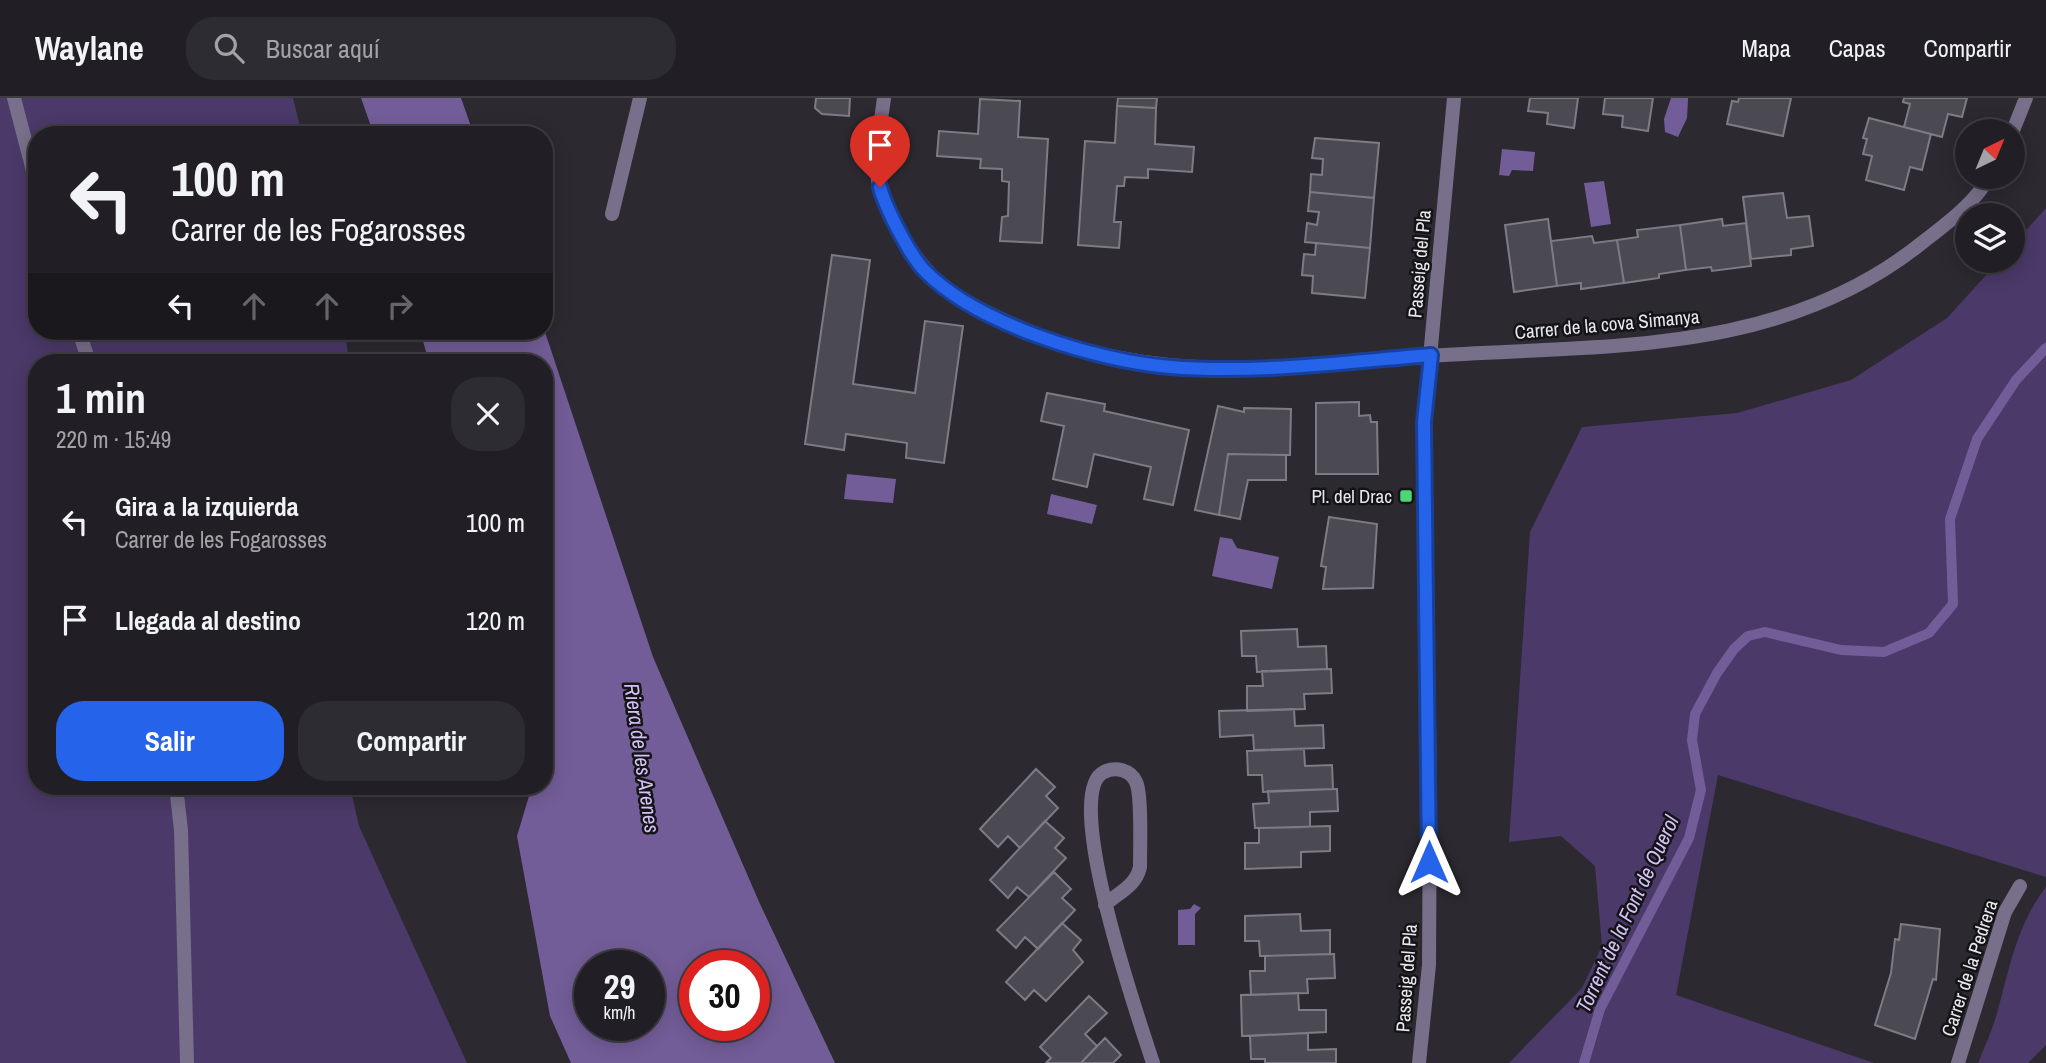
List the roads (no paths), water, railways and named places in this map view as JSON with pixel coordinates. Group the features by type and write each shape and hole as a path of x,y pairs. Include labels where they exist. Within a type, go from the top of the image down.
{"street":[{"path":"15,98 28,150"},
{"path":"612,214 640,98"},
{"name":"Carrer de la cova Simanya","path":"884,98 877,172 884,202 923,269 949,291 988,313 1063,345 1168,367 1236,369 1431,355 1594,349 1758,326 1822,302 1906,256 1981,189"},
{"name":"Passeig del Pla","path":"1419,1063 1429,965 1430,785 1424,422 1454,98"},
{"path":"2018,119 2026,98"},
{"path":"1105,905 1138,878 1140,867 1137,784 1128,773 1116,769 1102,772 1097,778 1091,799 1096,854 1105,905 1115,948 1153,1063"},
{"path":"177,795 181,830 187,1063"},
{"name":"Carrer de la Pedrera","path":"1958,1063 2005,912 2020,886"}],"water":[{"path":"361,98 461,98 471,126 371,126"},
{"path":"1671,98 1688,98 1687,118 1678,137 1665,132 1664,119"},
{"path":"1502,149 1535,152 1533,171 1512,170 1509,176 1499,175"},
{"path":"1604,181 1611,224 1591,227 1584,183"},
{"path":"423,340 548,340 552,354 427,354"},
{"name":"Riera de les Arenes","path":"553,356 653,657 760,904 835,1063 571,1063 550,1016 517,836 529,795 553,795"},
{"path":"847,474 896,479 893,503 844,499"},
{"path":"1051,494 1097,505 1092,524 1047,514"},
{"path":"1220,537 1232,539 1237,548 1279,557 1272,589 1212,576"},
{"path":"1194,904 1201,908 1195,914 1195,945 1178,945 1178,910 1190,909"}],"waterway":[{"name":"Torrent de la Font de Querol","path":"1584,1063 1600,1009 1689,838 1701,790 1692,740 1695,714 1717,673 1734,649 1748,636 1765,632 1841,650 1884,652 1929,633 1953,604 1950,519 1977,439 2016,380 2046,348"}],"place":[{"name":"Pl. del Drac","path":"1406,496"}]}
